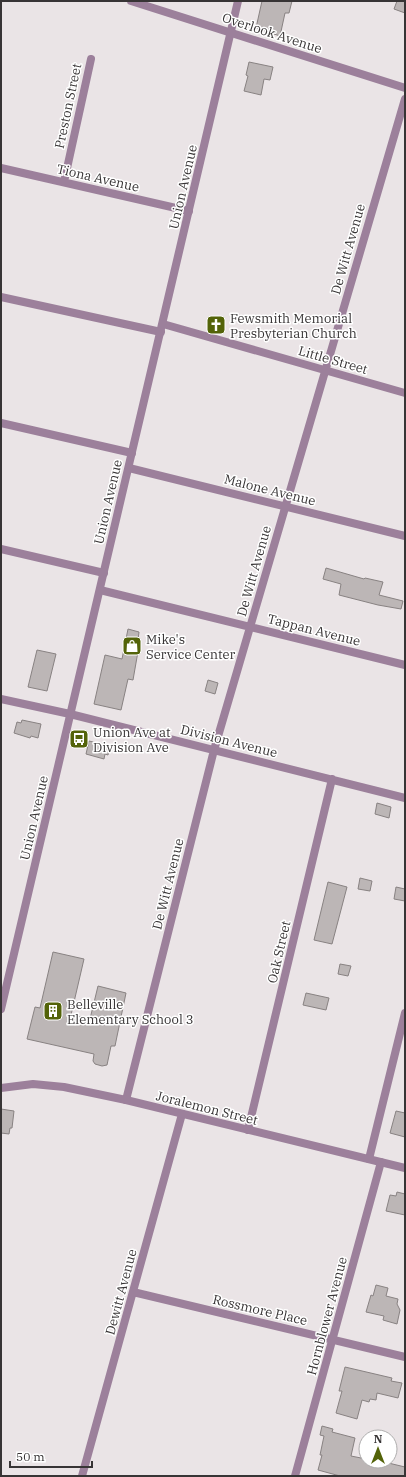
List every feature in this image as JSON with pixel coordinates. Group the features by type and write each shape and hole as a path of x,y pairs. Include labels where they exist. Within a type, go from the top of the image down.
{"street":[{"name":"Overlook Avenue","path":"131,1 405,88"},
{"name":"Union Avenue","path":"1,1009 190,211 238,1"},
{"name":"Preston Street","path":"64,182 91,59"},
{"name":"De Witt Avenue","path":"126,1100 214,750 405,98"},
{"name":"Tiona Avenue","path":"1,168 190,211"},
{"name":"Little Street","path":"1,297 162,328 325,370 405,393"},
{"path":"1,423 132,453"},
{"name":"Malone Avenue","path":"129,468 405,536"},
{"path":"1,549 104,573"},
{"name":"Tappan Avenue","path":"100,590 405,665"},
{"name":"Division Avenue","path":"1,699 70,714 405,798"},
{"name":"Oak Street","path":"248,1130 332,780"},
{"path":"369,1159 405,1013"},
{"name":"Joralemon Street","path":"1,1088 33,1084 48,1085 126,1100 405,1168"},
{"name":"Dewitt Avenue","path":"82,1476 182,1114"},
{"name":"Hornblower Avenue","path":"295,1476 381,1162"},
{"name":"Rossmore Place","path":"133,1292 405,1357"}],"building":[{"path":"262,1 292,1 289,13 285,13 280,36 256,28"},
{"path":"397,1 405,1 405,13 394,9"},
{"path":"249,62 273,67 270,80 264,79 261,95 244,91 248,76 246,75"},
{"path":"326,568 364,579 383,582 379,595 403,601 401,609 339,595 341,584 323,579"},
{"path":"128,629 139,632 138,640 140,640 133,680 128,679 121,710 94,704 105,655 122,659"},
{"path":"37,650 56,654 47,691 28,687"},
{"path":"208,680 218,683 215,694 205,691"},
{"path":"22,720 41,724 38,738 31,736 30,738 14,733 17,722 21,723"},
{"path":"89,741 110,746 108,755 105,754 104,759 86,754"},
{"path":"377,803 391,807 389,818 375,814"},
{"path":"360,878 372,881 370,891 358,889"},
{"path":"328,882 347,887 332,944 314,940"},
{"path":"396,887 405,889 405,901 394,899"},
{"name":"Belleville Elementary School 3","path":"53,952 84,959 71,1015 90,1019 98,986 126,993 115,1046 111,1046 107,1065 102,1066 95,1064 93,1061 94,1054 27,1039 35,1007 40,1008"},
{"path":"340,964 351,966 348,976 338,974"},
{"path":"306,993 329,998 326,1010 303,1005"},
{"path":"1,1109 14,1111 12,1128 10,1128 9,1134 1,1133"},
{"path":"396,1111 405,1113 405,1137 390,1133"},
{"path":"397,1192 405,1194 405,1215 386,1211 390,1195 396,1196"},
{"path":"376,1285 388,1288 386,1296 398,1299 397,1304 400,1310 397,1324 383,1320 384,1316 366,1312 371,1295 373,1296"},
{"path":"345,1367 392,1378 391,1381 402,1383 398,1398 377,1393 376,1400 370,1399 369,1402 362,1400 357,1419 336,1413 342,1391 339,1391"},
{"path":"322,1426 333,1429 332,1432 355,1438 351,1456 358,1457 358,1469 398,1469 398,1465 405,1467 405,1476 340,1476 318,1470 322,1455 320,1455 324,1436 320,1435"}],"place":[{"name":"Fewsmith Memorial Presbyterian Church","path":"216,325"},
{"name":"Mike's Service Center","path":"132,646"},
{"name":"Union Ave at Division Ave","path":"79,739"},
{"name":"Belleville Elementary School 3","path":"53,1011"}]}
